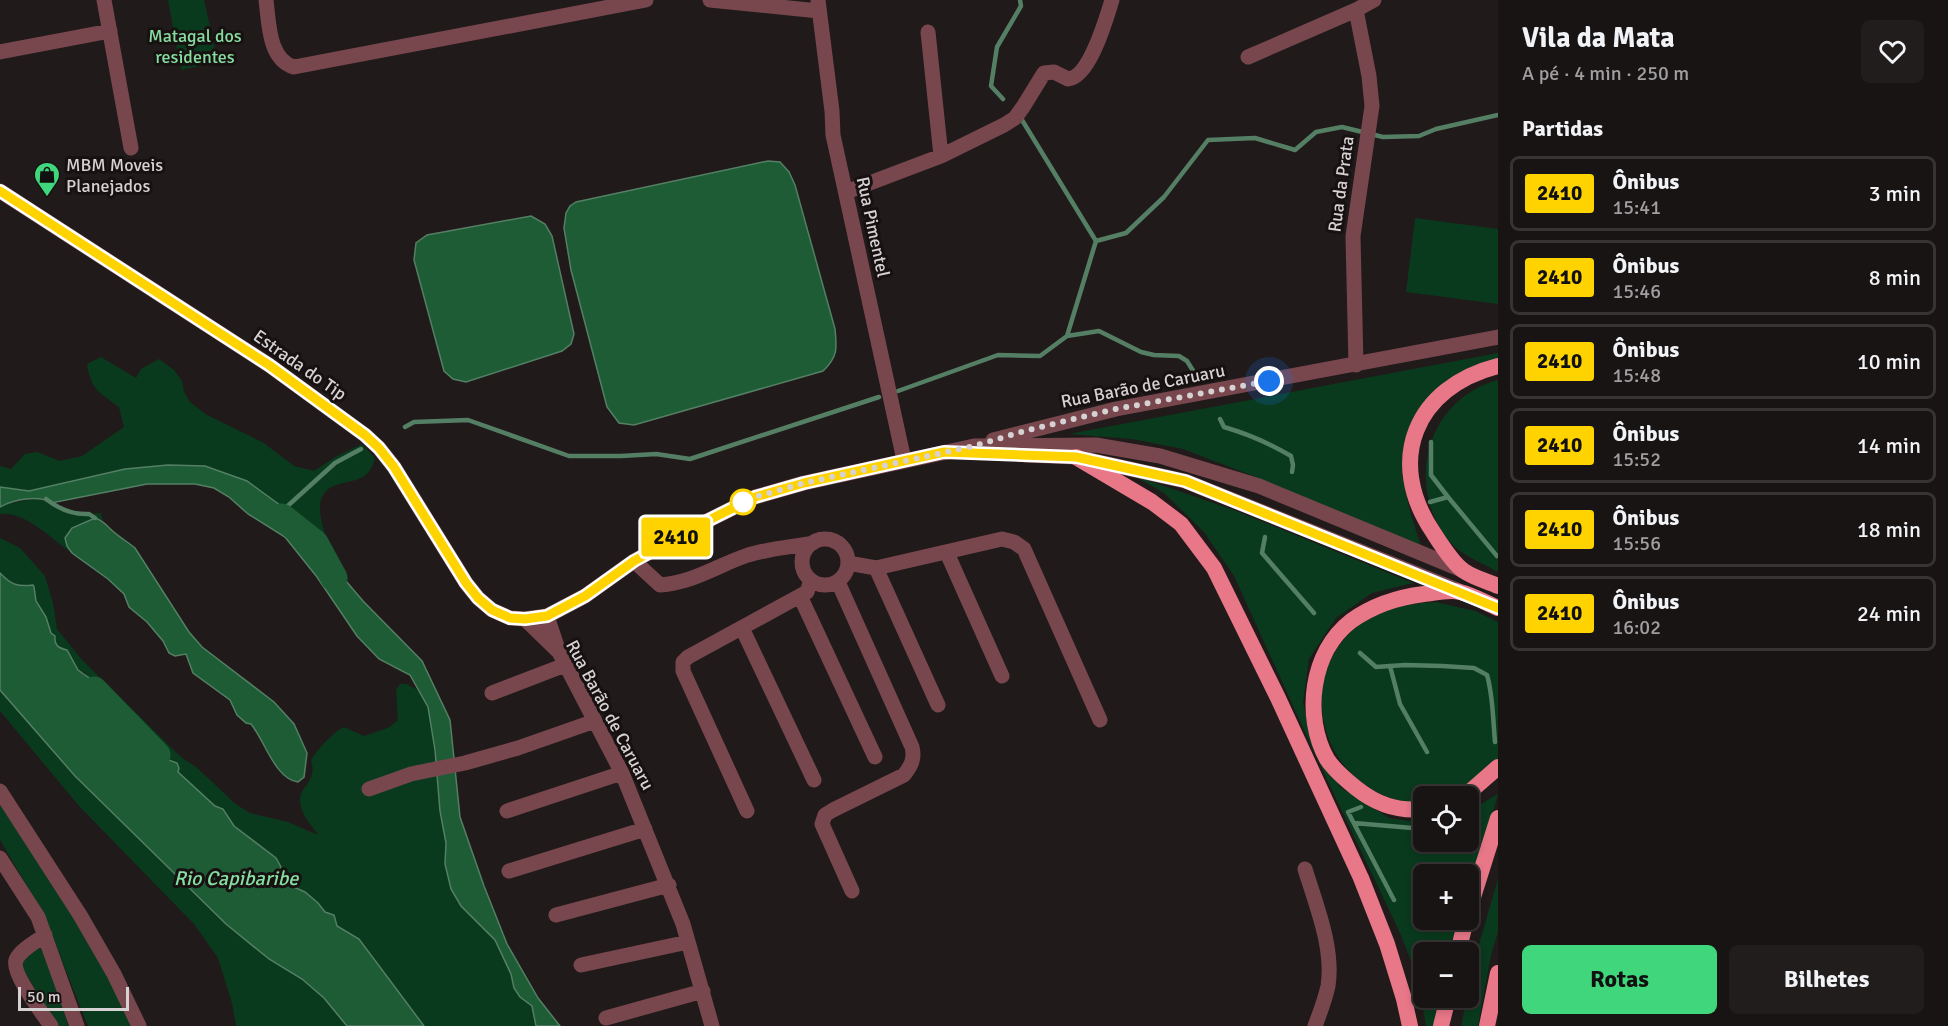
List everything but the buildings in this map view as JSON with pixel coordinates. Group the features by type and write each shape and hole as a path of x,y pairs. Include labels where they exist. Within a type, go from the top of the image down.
{"highway":[{"path":"1498,366 1457,382 1439,397 1425,412 1415,434 1410,456 1410,481 1415,502 1440,543 1463,571 1498,586"},
{"path":"1076,457 1152,502 1181,524 1214,568 1278,698 1361,878 1387,944 1410,1026"},
{"path":"1413,810 1373,801 1347,782 1328,760 1315,730 1314,705 1317,672 1325,650 1350,622 1376,606 1411,596 1458,591 1498,608"},
{"path":"1476,786 1498,767"},
{"path":"1479,878 1498,818"},
{"path":"1486,1026 1498,973"},
{"path":"1441,1026 1446,1008"}],"street":[{"path":"104,0 131,148"},
{"path":"266,0 276,52 286,65 294,67 646,0"},
{"path":"710,0 819,5"},
{"path":"846,192 941,156 985,136 1015,118 1044,73 1054,72 1072,79 1081,73 1101,34 1113,0"},
{"path":"1248,57 1374,0"},
{"name":"Rua Pimentel","path":"819,5 833,135 903,460"},
{"name":"Rua da Prata","path":"1356,10 1369,76 1372,105 1353,236 1356,365"},
{"path":"0,52 110,31"},
{"path":"928,32 941,156"},
{"name":"Estrada do Tip","path":"0,191 269,365 365,435 394,467 466,583 478,598 492,610 510,618 525,619"},
{"name":"Rua Barão de Caruaru","path":"525,619 547,616 585,596 634,561 755,497 804,483 974,446 1028,430 1116,409 1498,337"},
{"name":"Rua Barão de Caruaru","path":"974,446 1096,445 1160,456 1259,486 1463,571"},
{"path":"944,452 1076,457 1185,481 1458,591"},
{"path":"634,561 660,585 676,584 694,579 749,555 826,539 840,544 848,563 847,570 838,582 824,585 811,580 803,568 802,561 807,548 813,543"},
{"path":"848,563 876,568 1002,539 1014,542 1024,549 1100,720"},
{"path":"774,550 802,561"},
{"path":"947,553 1002,676"},
{"path":"876,568 938,705"},
{"path":"747,811 683,671 683,662 688,657 807,592 811,580"},
{"path":"838,582 914,755 904,775 825,815 822,824 852,891"},
{"path":"800,596 875,757"},
{"path":"492,693 562,658 547,616"},
{"name":"Rua Barão de Caruaru","path":"525,619 562,658 622,773 669,885 712,1026"},
{"path":"742,628 814,780"},
{"path":"369,789 411,774 465,763 518,748 595,721"},
{"path":"507,811 622,773"},
{"path":"0,791 81,915 139,1026"},
{"path":"509,871 645,829"},
{"path":"0,858 38,917 77,1026"},
{"path":"1305,869 1324,933 1328,957 1328,985 1315,1026"},
{"path":"556,915 669,885"},
{"path":"45,935 20,954 15,966 51,1026"},
{"path":"581,965 688,942"},
{"path":"606,1018 703,991"}],"green space":[{"name":"Matagal dos residentes","path":"168,0 204,0 218,62 181,70"},
{"path":"1415,218 1498,229 1498,304 1406,292"},
{"path":"1498,353 1498,361 1420,411 1403,447 1402,475 1421,546 1183,449 1132,439 1069,434"},
{"path":"101,357 136,378 141,369 159,359 174,370 182,381 184,392 190,402 207,415 264,443 294,466 314,471 362,444 375,458 369,471 357,479 331,488 322,498 320,506 325,533 343,577 284,508 247,481 205,466 168,465 125,469 29,491 0,487 0,466 11,469 25,454 37,452 60,461 82,456 124,427 119,407 97,390 91,380 87,364"},
{"path":"1498,380 1498,572 1467,556 1451,543 1436,521 1428,497 1426,472 1430,448 1439,425 1454,406 1473,390"},
{"path":"1132,475 1234,510 1413,583 1372,593 1336,618 1309,659 1303,702 1310,735 1340,787 1389,818 1413,822 1413,852 1479,852 1479,805 1498,794 1478,864 1413,864 1413,930 1460,930 1458,942 1413,942 1413,966 1400,933 1234,576 1204,532 1164,493"},
{"path":"34,499 44,500 70,512 101,513 103,520 95,518 67,546 72,553 29,521 10,514 0,514 0,507 5,504"},
{"path":"0,538 20,548 45,576 53,603 57,629 82,660 181,757 196,767 234,803 250,813 288,822 318,835 305,817 300,802 303,790 312,776 311,760 331,737 344,727 364,736 390,727 398,720 396,690 400,684 406,684 418,690 428,707 435,750 440,811 446,843 445,864 473,917 495,940 511,974 514,988 520,997 532,1006 536,1026 424,1026 359,939 337,926 318,903 289,885 282,876 276,858 234,826 223,809 215,806 190,784 178,772 170,759 163,758 151,744 154,742 138,730 121,725 118,719 121,713 112,699 103,694 85,673 78,670 72,659 55,642 46,617 36,601 33,585 15,584 0,573"},
{"path":"1435,602 1475,611 1498,622 1498,759 1470,786 1413,786 1413,802 1390,798 1374,790 1360,781 1342,763 1330,741 1323,718 1322,695 1326,672 1336,650 1352,631 1373,616 1411,604"},
{"path":"0,690 75,776 226,924 269,959 302,979 324,998 347,1026 236,1026 232,1003 218,958 194,924 79,806 0,711"},
{"path":"0,798 68,899 135,1026 88,1026 43,913 0,840"},
{"path":"1498,879 1498,932 1491,955 1478,1026 1461,1026 1465,1008 1479,1008 1479,944"},
{"path":"39,944 48,954 68,1026 56,1026 20,963"},
{"path":"1423,1008 1441,1008 1436,1026 1426,1026"}],"water":[{"path":"768,161 780,162 789,172 795,185 835,329 834,357 823,371 634,425 619,423 607,407 571,270 564,228 566,213 576,202"},
{"path":"531,216 545,224 552,236 574,334 571,344 562,351 466,382 453,379 444,371 414,260 416,243 427,235"},
{"path":"168,465 205,466 247,481 284,508 363,601 422,661 450,720 460,817 484,886 507,944 538,998 560,1026 536,1026 532,1006 520,997 514,988 511,974 495,940 461,906 451,889 445,864 446,843 428,707 410,675 379,659 357,636 317,577 285,537 248,514 229,497 214,488 195,484 147,484 51,503 33,498 11,502 0,507 0,487 29,491 125,469"},
{"path":"95,518 104,522 135,548 189,632 202,647 274,702 294,724 307,753 304,777 298,782 283,774 277,767 256,731 251,724 246,723 237,715 230,700 193,673 186,654 175,656 169,653 163,641 147,622 129,607 124,594 108,579 72,553 65,538 72,528"},
{"name":"Rio Capibaribe","path":"0,573 15,584 33,585 36,601 46,617 51,633 55,636 56,644 67,650 78,670 102,687 103,694 120,707 121,713 118,719 120,723 150,737 154,742 152,745 163,758 177,763 178,772 215,806 223,809 234,826 276,858 281,867 279,871 289,885 305,892 325,912 334,915 337,926 359,939 424,1026 347,1026 324,998 302,979 269,959 226,924 75,776 0,690"}],"waterway":[{"path":"1003,99 991,86 997,47 1021,6 1020,0"},
{"path":"898,391 998,355 1040,356 1067,336 1096,241 1126,233 1164,197 1208,140 1255,138 1295,150 1316,132 1342,127 1383,137 1419,136 1436,129 1498,115"},
{"path":"1022,120 1096,241"},
{"path":"1067,336 1099,331 1141,352 1179,356 1187,361 1197,377"},
{"path":"405,427 414,422 468,420 569,456 656,454 690,459 879,397"},
{"path":"1220,419 1224,427 1258,439 1291,456 1292,472"},
{"path":"1431,442 1431,475 1448,497"},
{"path":"281,512 335,463 361,449"},
{"path":"1430,502 1448,497 1497,556"},
{"path":"46,499 66,511 89,514 95,518"},
{"path":"282,517 315,543 334,578"},
{"path":"1265,537 1262,553 1314,613"},
{"path":"1360,653 1376,667 1405,665 1474,668 1487,675 1492,699 1495,742"},
{"path":"1390,666 1400,704 1427,752"},
{"name":"Rio Capibaribe","path":"94,690 157,755"},
{"path":"1361,807 1348,812 1394,900"},
{"path":"1354,823 1413,828"}],"bus line":[{"name":"2410","path":"0,191 269,365 365,435 394,467 466,583 492,610 510,618 525,619 547,616 560,610 585,596 634,561 736,505 755,497 804,483 944,452 1076,457 1185,481 1498,608"}],"place":[{"name":"MBM Moveis Planejados","path":"47,198"}],"route":[{"path":"743,502 736,505 804,483 974,446 1028,430 1116,409 1269,381"}]}
